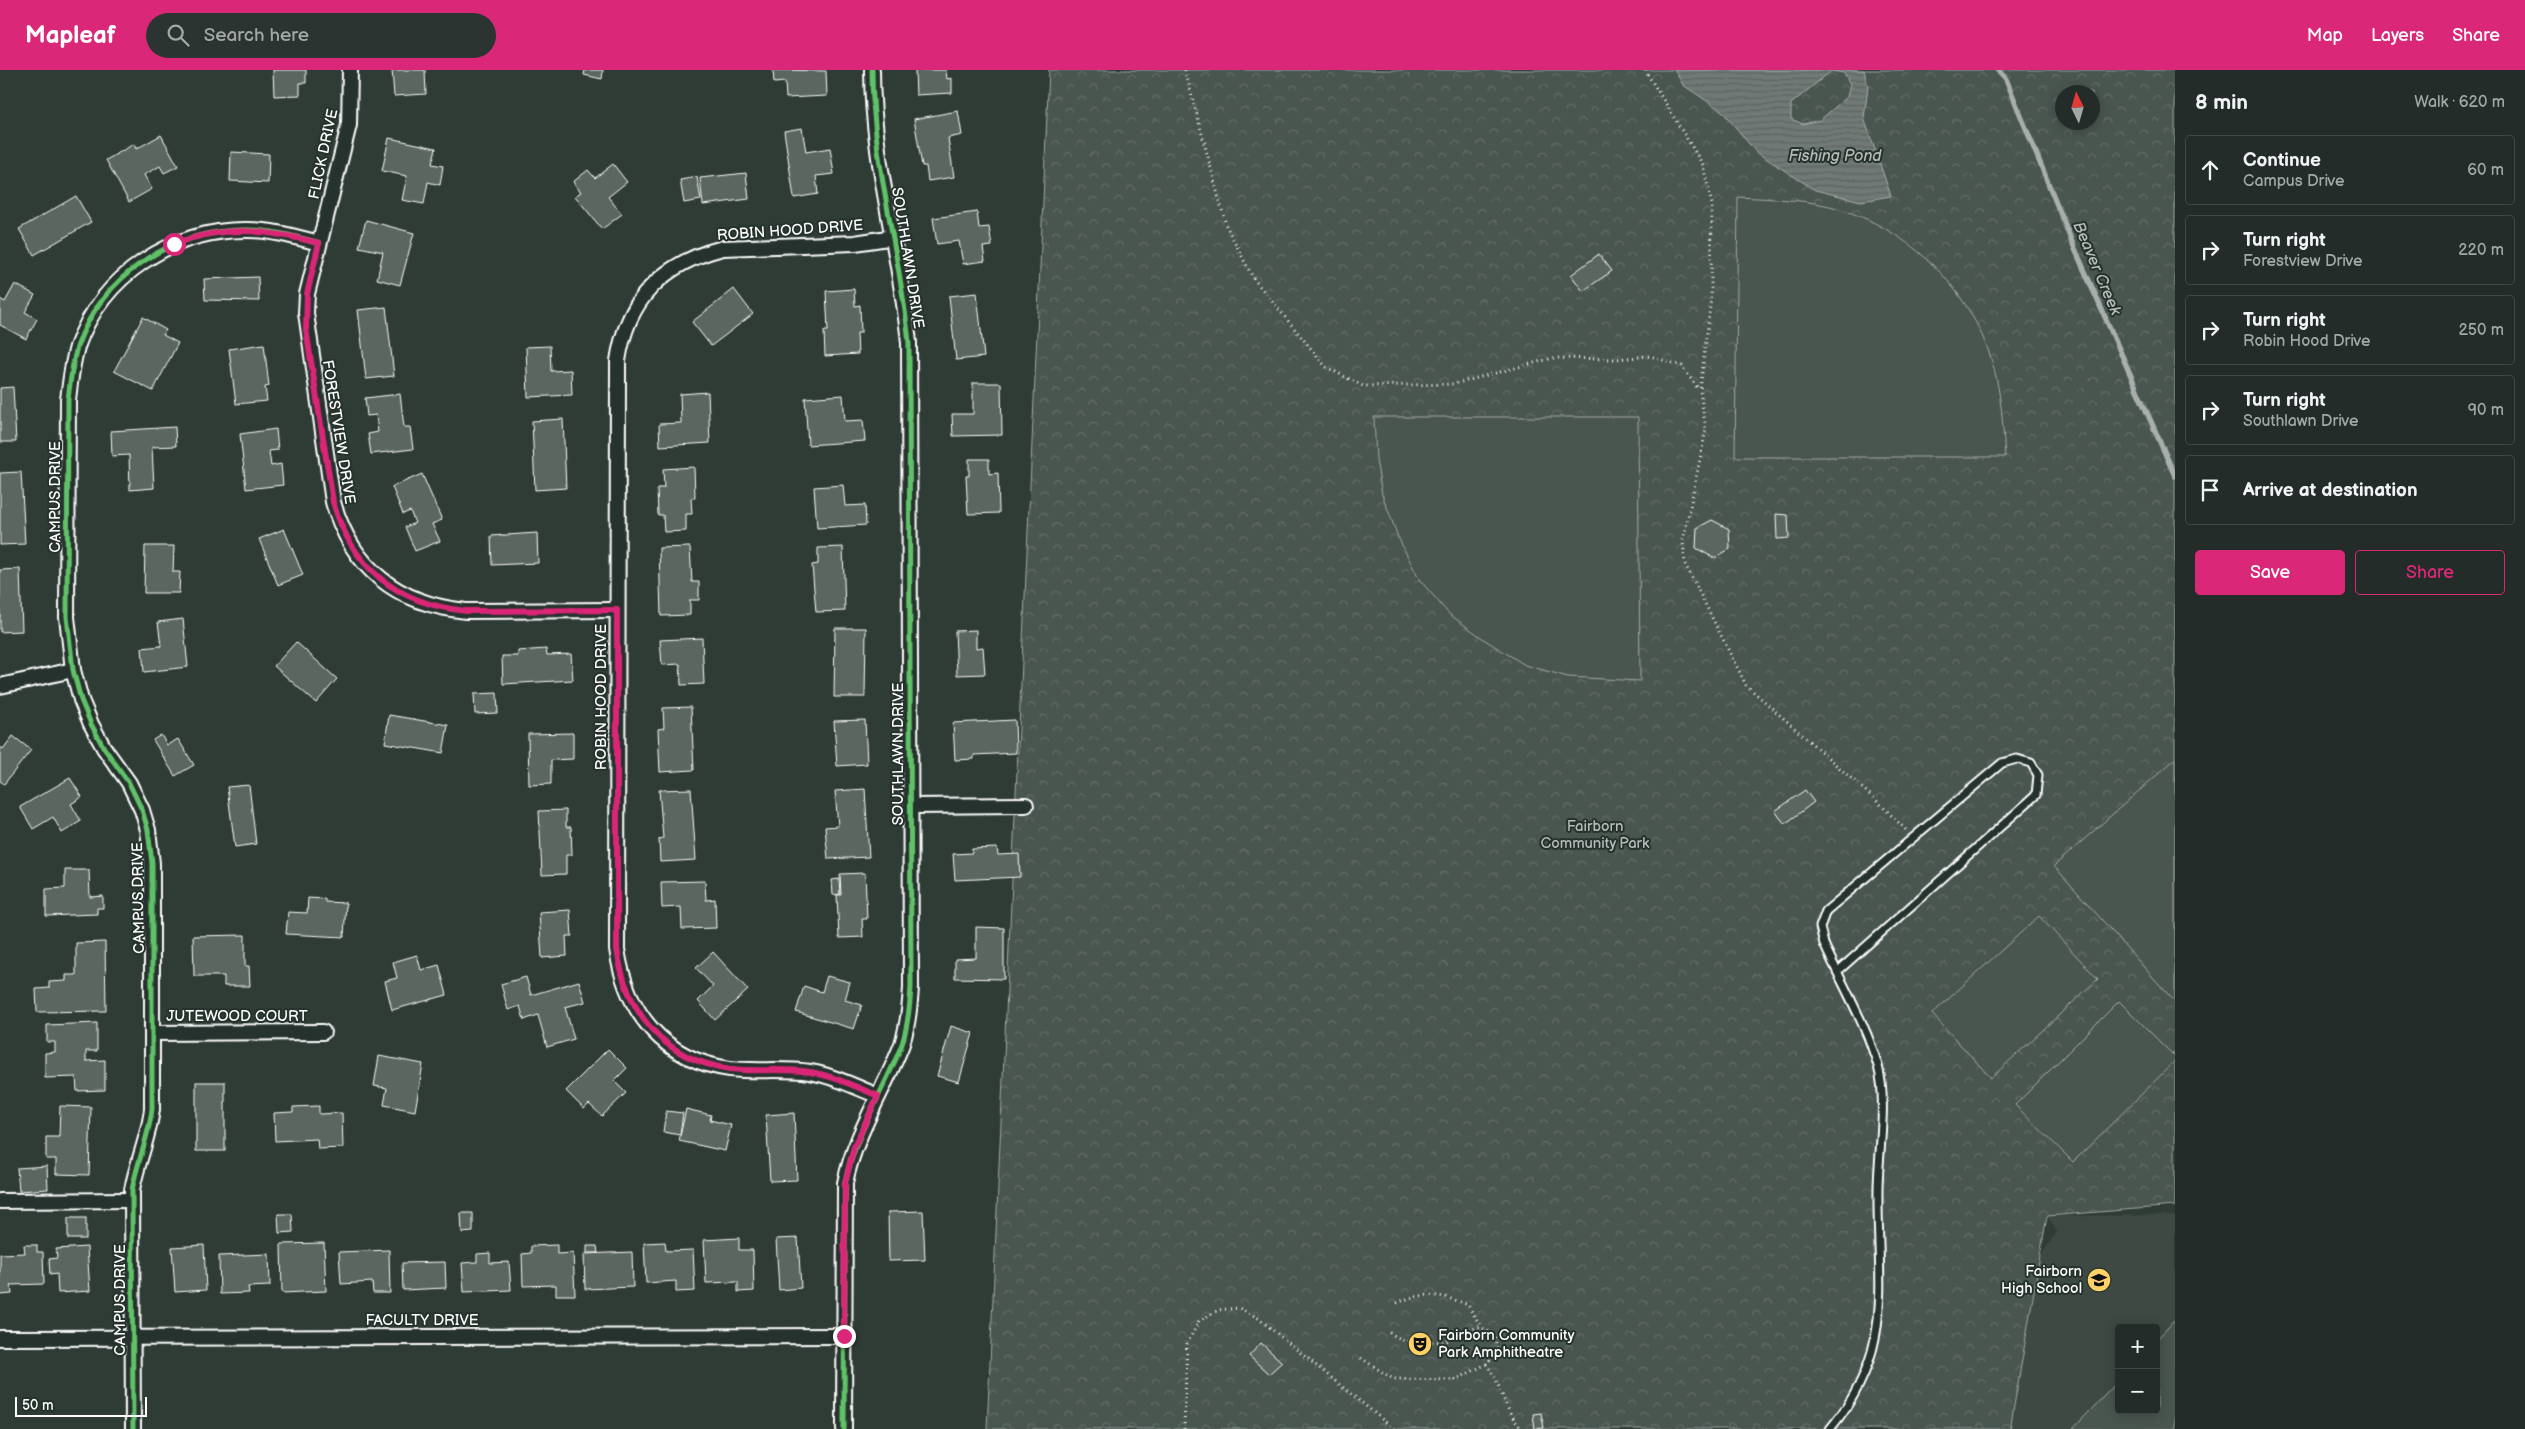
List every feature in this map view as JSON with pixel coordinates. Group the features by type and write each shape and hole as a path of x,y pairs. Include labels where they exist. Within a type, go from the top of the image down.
{"street":[{"name":"FLICK DRIVE","path":"319,243 349,125 350,70"},
{"name":"SOUTHLAWN DRIVE","path":"844,1429 845,1183 854,1147 902,1043 910,1005 909,343 905,294 879,162 872,112 872,70"},
{"name":"CAMPUS DRIVE","path":"133,1429 132,1200 136,1168 151,1120 152,863 148,830 134,793 104,748 92,724 81,700 73,670 66,617 68,400 77,348 91,317 114,287 132,269 167,248 189,238 218,231 249,230 282,234 319,243"},
{"name":"ROBIN HOOD DRIVE","path":"878,1096 830,1077 810,1072 781,1069 732,1069 701,1062 680,1052 661,1039 645,1023 634,1006 620,966 617,949 618,361 625,329 642,298 664,274 703,253 716,250 846,243 894,237"},
{"name":"FORESTVIEW DRIVE","path":"319,243 307,294 306,329 333,502 343,532 360,559 377,576 397,591 419,602 442,609 466,611 617,610"},
{"path":"0,686 73,670"},
{"path":"910,806 1026,805"},
{"name":"JUTEWOOD COURT","path":"152,1033 324,1032"},
{"path":"0,1201 132,1200"},
{"name":"FACULTY DRIVE","path":"0,1338 844,1336"}],"lane":[{"path":"1830,1429 1848,1407 1863,1380 1876,1332 1880,1289 1878,1192 1881,1089 1878,1066 1824,944 1820,927 1826,911 2002,763 2017,759 2031,763 2038,775 2036,795 1837,972"}],"path":[{"path":"1185,70 1226,225 1253,278 1326,367 1363,386 1454,384 1553,358 1616,359 1650,356 1682,366 1700,391"},
{"path":"1645,70 1703,166 1712,204 1711,298 1700,391 1706,430 1683,541 1685,564 1746,685 1880,803 1914,838"},
{"path":"1361,1358 1393,1378 1455,1380 1486,1364 1494,1355 1497,1344 1494,1335 1481,1327 1468,1304 1444,1296 1415,1295 1397,1303"},
{"path":"1184,1429 1187,1344 1199,1321 1218,1310 1239,1308 1258,1318 1394,1429"},
{"path":"1388,1332 1404,1341 1445,1342 1466,1330 1481,1327"},
{"path":"1486,1364 1493,1373 1510,1417 1522,1429"}],"shaded area":[{"name":"Fairborn High School","path":"2175,1215 2175,1429 1968,1429 1969,1357 2057,1232 2047,1216"}],"green space":[{"name":"Fairborn Community Park","path":"1049,70 2175,70 2175,1206 2047,1216 2010,1429 987,1429"},
{"path":"1738,197 1803,201 1840,209 1868,220 1894,234 1940,272 1959,295 1975,321 1987,348 2000,397 2005,457 1735,457"},
{"path":"1374,417 1638,417 1640,681 1568,677 1525,665 1485,640 1449,614 1419,579 1398,537 1382,494 1376,460"},
{"path":"2175,759 2175,1002 2054,866"},
{"path":"2039,916 2098,979 1991,1078 1932,1014"},
{"path":"2119,1001 2175,1057 2175,1061 2073,1162 2015,1105"},
{"path":"2175,1320 2175,1429 2073,1429 2115,1384 2115,1414 2160,1414 2160,1336"}],"water":[{"name":"Fishing Pond","path":"1675,70 1864,70 1868,87 1864,118 1891,196 1861,201 1815,190 1756,152 1722,111 1683,85","holes":["1831,71 1844,73 1850,84 1847,97 1820,120 1803,124 1791,119 1791,104"]}],"building":[{"path":"273,70 306,70 306,83 300,83 300,95 274,96"},
{"path":"392,70 425,70 426,94 394,96"},
{"path":"585,70 603,70 602,79 584,75"},
{"path":"773,70 826,71 827,96 786,98 785,82 774,83"},
{"path":"915,70 946,70 947,79 952,78 952,93 916,95"},
{"path":"958,111 962,135 948,138 954,177 928,181 926,166 922,166 914,119"},
{"path":"802,128 806,152 830,148 834,174 816,176 818,194 794,198 784,131"},
{"path":"161,135 178,166 164,173 160,166 144,175 152,189 129,202 106,160 134,144 136,149"},
{"path":"389,138 436,148 432,164 443,166 440,185 428,182 424,204 402,200 407,176 382,171"},
{"path":"231,152 269,154 268,183 230,181"},
{"path":"613,164 627,182 608,197 622,214 602,229 575,196 581,192 573,182 588,170 595,178"},
{"path":"746,173 749,199 703,205 700,178"},
{"path":"697,177 701,200 684,203 680,180"},
{"path":"76,196 91,222 34,255 19,229"},
{"path":"977,212 979,228 989,227 992,246 983,247 985,261 963,264 959,241 937,244 933,218"},
{"path":"366,220 414,233 400,285 377,279 383,252 359,247"},
{"path":"1599,254 1612,271 1583,291 1571,275"},
{"path":"258,277 259,301 205,300 204,279"},
{"path":"15,284 35,295 25,312 37,319 26,339 0,325 0,299 5,302"},
{"path":"734,289 753,314 711,346 692,322"},
{"path":"854,289 855,306 860,305 861,333 857,333 858,354 825,356 824,331 828,331 826,291"},
{"path":"977,293 984,357 956,360 949,296"},
{"path":"386,307 394,376 366,379 358,310"},
{"path":"143,317 166,330 163,335 178,343 153,391 114,371"},
{"path":"264,344 269,386 265,387 267,401 236,404 229,349"},
{"path":"550,346 551,371 571,370 572,395 528,397 526,347"},
{"path":"973,383 1001,383 1002,435 953,436 952,414 973,414"},
{"path":"13,387 16,442 0,442 0,388"},
{"path":"708,392 710,443 660,446 659,424 681,423 680,394"},
{"path":"400,394 404,427 410,427 413,449 371,454 368,434 378,432 376,415 367,416 365,398"},
{"path":"843,395 845,421 863,420 865,441 808,445 805,398"},
{"path":"563,419 566,488 535,490 532,421"},
{"path":"175,427 176,446 152,447 154,488 130,490 129,455 112,456 111,431"},
{"path":"276,429 278,450 269,451 271,466 281,464 283,485 246,489 240,434"},
{"path":"969,459 989,459 989,474 998,473 999,513 968,514 966,476 969,476"},
{"path":"694,467 695,498 691,498 692,514 686,514 686,531 664,532 663,515 658,515 657,488 664,488 663,469"},
{"path":"21,472 25,544 0,545 0,473"},
{"path":"422,474 442,520 432,524 440,541 415,551 405,527 415,523 410,511 403,514 392,487"},
{"path":"843,485 845,506 865,505 866,525 817,528 814,487"},
{"path":"1776,514 1788,515 1789,538 1777,539"},
{"path":"1712,520 1729,529 1730,549 1714,558 1696,548 1697,528"},
{"path":"284,529 303,575 278,585 259,539"},
{"path":"537,533 538,563 492,565 491,536"},
{"path":"145,546 174,546 173,572 180,572 179,593 144,593"},
{"path":"690,547 692,582 699,582 699,600 690,600 690,615 661,616 659,548"},
{"path":"843,547 845,611 816,612 812,565 818,564 818,548"},
{"path":"20,569 22,631 0,632 0,570"},
{"path":"183,619 188,667 144,672 142,648 161,646 158,622"},
{"path":"835,628 866,628 865,697 834,697"},
{"path":"976,630 976,648 983,647 985,674 957,675 955,631"},
{"path":"702,638 704,684 681,685 680,664 662,665 660,640"},
{"path":"296,642 337,679 316,703 274,666"},
{"path":"546,649 547,655 571,654 573,680 503,684 502,656 518,656 518,651"},
{"path":"497,693 498,713 475,714 474,694"},
{"path":"691,707 694,770 660,772 658,729 664,728 663,708"},
{"path":"389,715 448,725 443,753 385,743"},
{"path":"865,720 867,764 837,766 834,721"},
{"path":"1015,720 1016,753 974,755 974,759 955,760 953,723"},
{"path":"573,733 573,759 551,760 551,784 529,785 528,734"},
{"path":"161,735 167,745 178,739 194,765 175,776 153,740"},
{"path":"13,736 31,750 4,784 0,781 0,747 3,749"},
{"path":"70,778 82,797 71,804 81,821 62,833 53,817 33,829 20,807"},
{"path":"249,785 256,844 235,847 227,787"},
{"path":"691,789 696,860 660,862 659,839 663,838 659,790"},
{"path":"865,789 869,857 828,859 825,827 838,826 835,791"},
{"path":"1805,790 1814,802 1785,824 1775,811"},
{"path":"566,810 566,827 571,827 572,855 566,855 566,874 542,875 539,811"},
{"path":"997,848 998,855 1019,854 1020,877 955,880 953,854 972,853 972,849"},
{"path":"65,870 89,870 90,897 103,896 103,908 97,908 97,914 46,916 46,889 65,888"},
{"path":"865,873 867,919 862,919 863,937 839,938 837,895 841,895 840,874"},
{"path":"839,879 840,894 833,895 832,880"},
{"path":"705,881 706,900 715,899 716,928 682,929 681,907 662,908 661,882"},
{"path":"308,898 325,899 325,902 346,903 344,937 286,934 288,912 307,913"},
{"path":"570,910 572,936 566,936 567,956 542,958 539,912"},
{"path":"976,927 1004,928 1004,979 955,978 955,959 976,958"},
{"path":"245,935 245,966 249,966 250,986 224,986 224,976 194,976 193,936"},
{"path":"105,942 106,1011 37,1012 36,989 49,988 49,982 66,981 66,975 76,975 76,943"},
{"path":"713,952 748,990 715,1020 698,1001 713,986 696,968"},
{"path":"417,955 421,970 439,965 447,995 392,1010 385,981 397,978 393,962"},
{"path":"827,976 850,982 845,1000 862,1005 854,1029 796,1012 804,986 822,992"},
{"path":"526,977 531,995 579,981 585,1002 565,1007 574,1039 547,1047 538,1015 524,1020 520,1006 508,1010 501,984"},
{"path":"97,1023 97,1051 86,1051 86,1061 105,1060 105,1090 77,1091 76,1077 45,1078 45,1053 55,1052 55,1042 47,1042 47,1025"},
{"path":"951,1026 973,1033 959,1082 937,1076"},
{"path":"608,1049 627,1068 614,1081 626,1093 602,1116 589,1104 584,1109 566,1091"},
{"path":"379,1056 423,1064 415,1111 384,1105 387,1088 374,1086"},
{"path":"196,1082 225,1082 225,1151 196,1151"},
{"path":"60,1106 91,1107 89,1175 56,1174 56,1159 46,1159 46,1137 59,1137"},
{"path":"319,1106 319,1114 342,1113 343,1148 318,1149 317,1139 275,1141 274,1113 293,1112 293,1107"},
{"path":"686,1109 711,1115 710,1120 731,1125 725,1151 679,1141"},
{"path":"666,1111 683,1113 680,1135 663,1132"},
{"path":"794,1113 797,1180 770,1181 766,1115"},
{"path":"47,1166 48,1189 19,1191 17,1168"},
{"path":"923,1211 925,1260 889,1261 888,1212"},
{"path":"461,1213 473,1213 473,1232 462,1233"},
{"path":"278,1214 292,1214 293,1232 279,1233"},
{"path":"68,1218 86,1218 86,1239 68,1239"},
{"path":"739,1238 739,1250 753,1250 754,1291 738,1292 738,1282 706,1283 704,1240"},
{"path":"798,1238 801,1288 779,1290 776,1239"},
{"path":"665,1242 666,1251 693,1250 695,1291 676,1292 676,1281 646,1283 644,1243"},
{"path":"324,1243 326,1291 282,1293 281,1244"},
{"path":"24,1245 37,1245 37,1252 43,1252 44,1284 11,1285 12,1294 0,1295 0,1254 25,1253"},
{"path":"204,1245 206,1290 175,1292 172,1247"},
{"path":"557,1245 557,1254 573,1253 575,1295 556,1295 556,1285 523,1286 522,1254 531,1253 531,1246"},
{"path":"587,1246 597,1246 598,1253 587,1253"},
{"path":"87,1247 90,1291 58,1293 57,1274 50,1275 49,1259 57,1258 56,1249"},
{"path":"389,1250 390,1293 373,1293 372,1282 341,1284 339,1252"},
{"path":"632,1252 633,1287 585,1289 584,1254"},
{"path":"490,1253 490,1263 509,1262 511,1290 464,1292 462,1263 477,1262 477,1254"},
{"path":"269,1254 270,1286 248,1287 249,1293 220,1294 219,1256"},
{"path":"445,1262 446,1288 403,1290 402,1263"},
{"path":"1261,1343 1282,1362 1269,1374 1249,1356"},
{"path":"1541,1413 1544,1428 1535,1429 1533,1414"}],"waterway":[{"name":"Beaver Creek","path":"1998,70 2006,79 2072,242 2175,476"}],"cycle path":[{"path":"844,1429 845,1183 863,1129 902,1044 906,1030 911,987 909,343 905,309 881,173 873,104 872,70"},
{"path":"133,1429 132,1190 152,1109 152,863 148,830 142,810 129,783 104,748 91,724 81,700 73,670 67,617 68,400 71,373 77,347 88,321 104,298 122,278 144,261 168,248 193,238 220,232 248,230 293,236 319,243"}],"place":[{"name":"Fairborn High School","path":"2099,1280"},
{"name":"Fairborn Community Park Amphitheatre","path":"1420,1344"}],"route":[{"path":"174,244 189,238 218,231 249,230 282,234 319,243 307,294 306,329 333,502 343,532 350,545 360,559 377,576 397,591 419,602 442,609 466,611 617,610 617,949 628,993 634,1006 645,1023 661,1039 680,1052 701,1062 732,1069 781,1069 810,1072 830,1077 878,1096 854,1147 845,1183 844,1336"}]}
